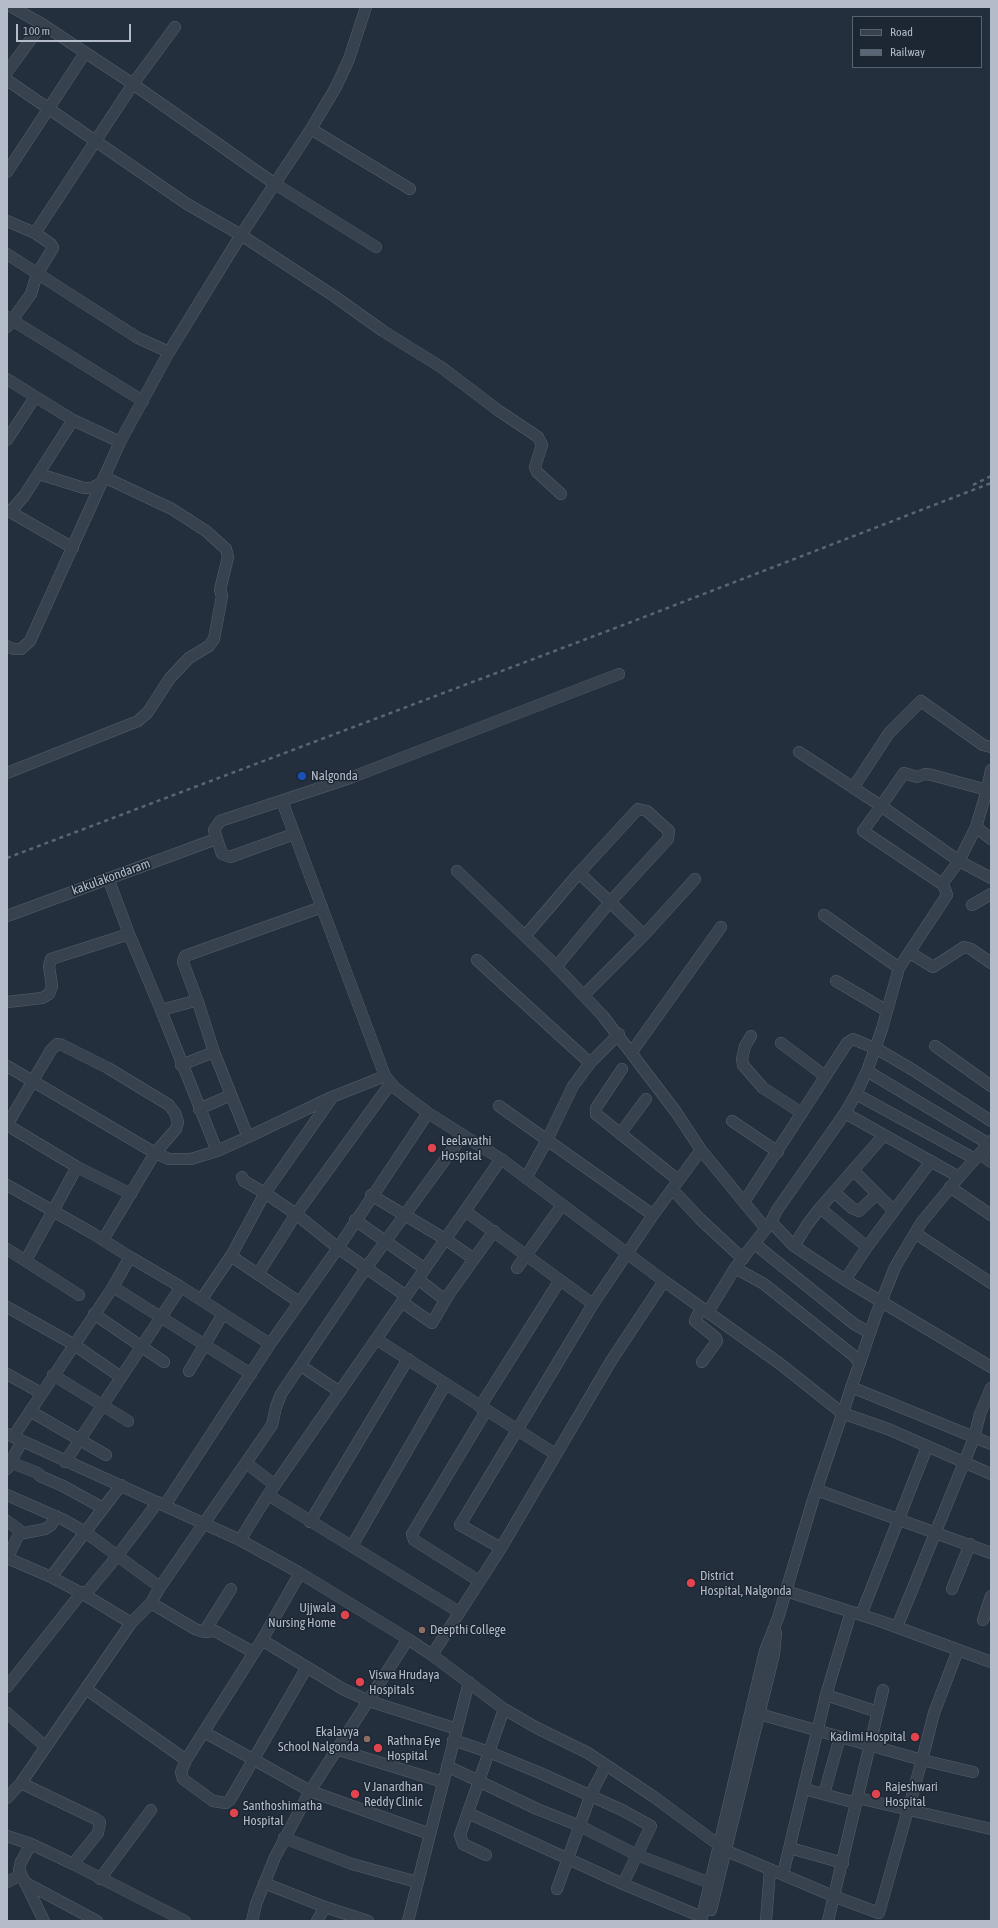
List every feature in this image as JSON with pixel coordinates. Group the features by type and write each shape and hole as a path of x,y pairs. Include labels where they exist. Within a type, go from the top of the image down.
{"street":[{"path":"12,7 42,24 133,84 275,184 376,247"},
{"path":"7,646 13,649 21,649 30,641 120,442 169,352 241,235 311,129 343,74 366,7"},
{"path":"7,72 42,24"},
{"path":"35,233 133,84 175,26"},
{"path":"7,172 85,53"},
{"path":"7,80 187,204 241,235 334,296 383,331 441,367 499,411 538,437 542,445 535,467 537,472 561,494"},
{"path":"311,129 410,189"},
{"path":"7,221 35,233 51,244 53,248 37,274 31,294 9,322 144,400"},
{"path":"7,254 138,338 169,352"},
{"path":"7,379 73,420 120,442"},
{"path":"7,440 35,397"},
{"path":"73,420 24,496 9,511 73,548"},
{"path":"38,474 84,488 92,488 103,480"},
{"path":"7,773 138,721 148,712 170,678 189,658 209,646 214,639 222,596 220,590 228,557 226,549 206,531 172,509 103,480"},
{"path":"294,834 230,857 222,854 214,830 220,821 350,778 619,674"},
{"path":"853,788 889,733 921,702 983,745 991,747"},
{"path":"798,752 881,806 959,860 991,878"},
{"path":"942,884 959,860 976,827 987,790 991,770"},
{"path":"702,1362 717,1341 716,1338 695,1321 705,1310 768,1226 777,1210 845,1113 867,1071 899,968 946,900 946,889 942,884 863,831 904,773 917,777 925,774 932,774 987,790"},
{"path":"282,801 388,1079 428,1113 501,1159 664,1281 779,1363 842,1413 888,1430 991,1474"},
{"path":"525,936 634,811 642,809 654,817 669,831 668,840 610,902 556,967"},
{"path":"976,827 991,839"},
{"name":"kakulakondaram","path":"7,916 216,839"},
{"path":"457,871 584,995 619,1034 631,1053 676,1112 701,1150 744,1202 768,1226 794,1246 881,1303 991,1367"},
{"path":"579,873 644,935"},
{"path":"108,878 129,934 161,1010 181,1065 217,1151"},
{"path":"584,995 644,935 694,879"},
{"path":"972,905 991,894"},
{"path":"248,1137 214,1052 183,962 185,956 322,907"},
{"path":"824,915 899,968"},
{"path":"631,1053 721,927"},
{"path":"7,1002 37,999 49,994 52,986 49,966 51,959 129,934"},
{"path":"910,953 933,968 964,947 991,963"},
{"path":"477,960 590,1062"},
{"path":"836,981 887,1010"},
{"path":"161,1010 191,1002 198,1002"},
{"path":"526,1178 547,1140 573,1086 590,1062 619,1034"},
{"path":"751,1036 745,1046 743,1065 763,1088 802,1113"},
{"path":"744,1202 778,1152 825,1076 850,1040 855,1039 875,1048 929,1080 991,1121"},
{"path":"781,1043 825,1076"},
{"path":"103,1240 131,1194 155,1153 176,1129 178,1122 175,1113 169,1105 150,1092 108,1068 62,1045 57,1044 51,1050 7,1125 77,1167 131,1194"},
{"path":"935,1046 991,1086"},
{"path":"181,1065 214,1052"},
{"path":"7,1066 169,1160 191,1159 217,1151 332,1097 388,1079"},
{"path":"622,1068 595,1111 599,1118 620,1134 675,1184 700,1219 743,1259"},
{"path":"703,1920 710,1883 723,1848 765,1651 778,1618 842,1413 881,1303 895,1267 915,1233 950,1187 990,1143 867,1071"},
{"path":"258,1274 296,1214 388,1079"},
{"path":"856,1094 991,1162"},
{"path":"199,1109 231,1095"},
{"path":"201,1300 231,1256 265,1193 332,1097"},
{"path":"620,1134 646,1099"},
{"path":"500,1106 653,1215"},
{"path":"7,1686 161,1503 338,1248 355,1220 428,1113"},
{"path":"845,1113 959,1177"},
{"path":"732,1121 778,1152"},
{"path":"794,1246 820,1208 884,1135"},
{"path":"7,1798 21,1782 46,1747 131,1623 151,1602 160,1586 272,1425 278,1401 366,1268 463,1136"},
{"path":"501,1548 460,1525 593,1304 653,1215 701,1150"},
{"path":"240,1540 275,1485 501,1159"},
{"path":"845,1280 893,1210 931,1161"},
{"path":"26,1260 77,1167"},
{"path":"853,1170 893,1210"},
{"path":"242,1177 244,1181 296,1214 338,1248 366,1268 432,1323 445,1300 494,1231"},
{"path":"7,1185 181,1287 270,1344"},
{"path":"950,1187 990,1213"},
{"path":"834,1192 852,1208 859,1211 877,1194"},
{"path":"372,1195 474,1259"},
{"path":"517,1268 562,1205"},
{"path":"820,1208 867,1247"},
{"path":"465,1211 593,1304"},
{"path":"355,1220 385,1241 422,1274 445,1300"},
{"path":"915,1233 991,1283"},
{"path":"755,1244 854,1324 870,1333"},
{"path":"7,1249 79,1295"},
{"path":"231,1256 300,1302"},
{"path":"103,1508 63,1486 40,1476 38,1473 8,1464 14,1437 73,1344 113,1287 130,1257"},
{"path":"735,1268 764,1284 854,1356 860,1363"},
{"path":"479,1581 414,1540 412,1534 483,1409 560,1280"},
{"path":"432,1654 501,1548 611,1361 664,1281"},
{"path":"113,1287 251,1374"},
{"path":"65,1462 181,1287"},
{"path":"7,1307 73,1344 121,1377"},
{"path":"94,1314 164,1362"},
{"path":"189,1371 204,1343 223,1314"},
{"path":"376,1339 445,1385 555,1454"},
{"path":"310,1522 408,1359"},
{"path":"301,1366 340,1392"},
{"path":"7,1374 41,1393"},
{"path":"53,1375 128,1421"},
{"path":"352,1546 445,1385"},
{"path":"851,1387 991,1444"},
{"path":"897,1627 919,1568 974,1438 980,1414 991,1388"},
{"path":"30,1411 106,1455"},
{"path":"980,1414 991,1418"},
{"path":"14,1437 65,1462 204,1522 300,1573 432,1654 504,1709 537,1728 588,1753 654,1797 723,1848 770,1870 879,1913 934,1713 958,1650"},
{"path":"783,1874 826,1694 856,1613 900,1519 927,1447"},
{"path":"246,1463 275,1485"},
{"path":"51,1577 120,1485"},
{"path":"817,1490 991,1552"},
{"path":"7,1495 56,1516 85,1532 160,1586"},
{"path":"268,1496 459,1612"},
{"path":"19,1534 45,1529 51,1525 56,1516"},
{"path":"7,1521 18,1529 19,1534 7,1558 51,1577 84,1594 131,1623"},
{"path":"952,1589 970,1544"},
{"path":"300,1573 262,1640 186,1760 181,1772 183,1779 213,1802 226,1804 230,1800 307,1666"},
{"path":"204,1632 231,1589"},
{"path":"786,1591 897,1627 991,1662"},
{"path":"983,1620 991,1596"},
{"path":"151,1602 195,1629 204,1632 215,1631 253,1652"},
{"path":"703,1920 774,1654 778,1618"},
{"path":"252,1921 256,1904 264,1883 284,1838 310,1791 408,1639"},
{"path":"262,1640 343,1689 369,1701 457,1729"},
{"path":"408,1921 446,1766 469,1682"},
{"path":"86,1689 186,1760"},
{"path":"828,1921 871,1746 883,1690"},
{"path":"826,1694 878,1712"},
{"path":"486,1855 462,1842 461,1831 504,1709"},
{"path":"7,1713 46,1747"},
{"path":"759,1714 922,1760 973,1772"},
{"path":"204,1732 310,1791 430,1834"},
{"path":"824,1794 840,1737"},
{"path":"453,1740 489,1752 591,1794 651,1826 624,1884"},
{"path":"336,1749 443,1782"},
{"path":"557,1889 591,1794 606,1765"},
{"path":"446,1766 479,1780 537,1809 580,1826 637,1855 710,1883"},
{"path":"21,1782 100,1822 98,1833 73,1864"},
{"path":"804,1789 991,1829"},
{"path":"100,1879 151,1810"},
{"path":"468,1813 703,1920"},
{"path":"7,1836 31,1844 73,1864 171,1918 184,1921"},
{"path":"284,1838 352,1864 417,1882"},
{"path":"31,1844 20,1867 24,1879 44,1921"},
{"path":"790,1848 843,1863"},
{"path":"766,1921 770,1870"},
{"path":"7,1882 24,1879 97,1921"},
{"path":"264,1883 325,1908 368,1921"},
{"path":"317,1921 325,1908"}],"railway":[{"path":"973,485 991,476"},
{"path":"7,858 626,624 991,483"}],"place":[{"name":"Nalgonda","path":"302,776"},
{"name":"Leelavathi Hospital","path":"432,1148"},
{"name":"District Hospital, Nalgonda","path":"691,1583"},
{"name":"Ujjwala Nursing Home","path":"345,1615"},
{"name":"Deepthi College","path":"422,1630"},
{"name":"Viswa Hrudaya Hospitals","path":"360,1682"},
{"name":"Kadimi Hospital","path":"915,1737"},
{"name":"Ekalavya School Nalgonda","path":"367,1739"},
{"name":"Rathna Eye Hospital","path":"378,1748"},
{"name":"V Janardhan Reddy Clinic","path":"355,1794"},
{"name":"Rajeshwari Hospital","path":"876,1794"},
{"name":"Santhoshimatha Hospital","path":"234,1813"}]}
